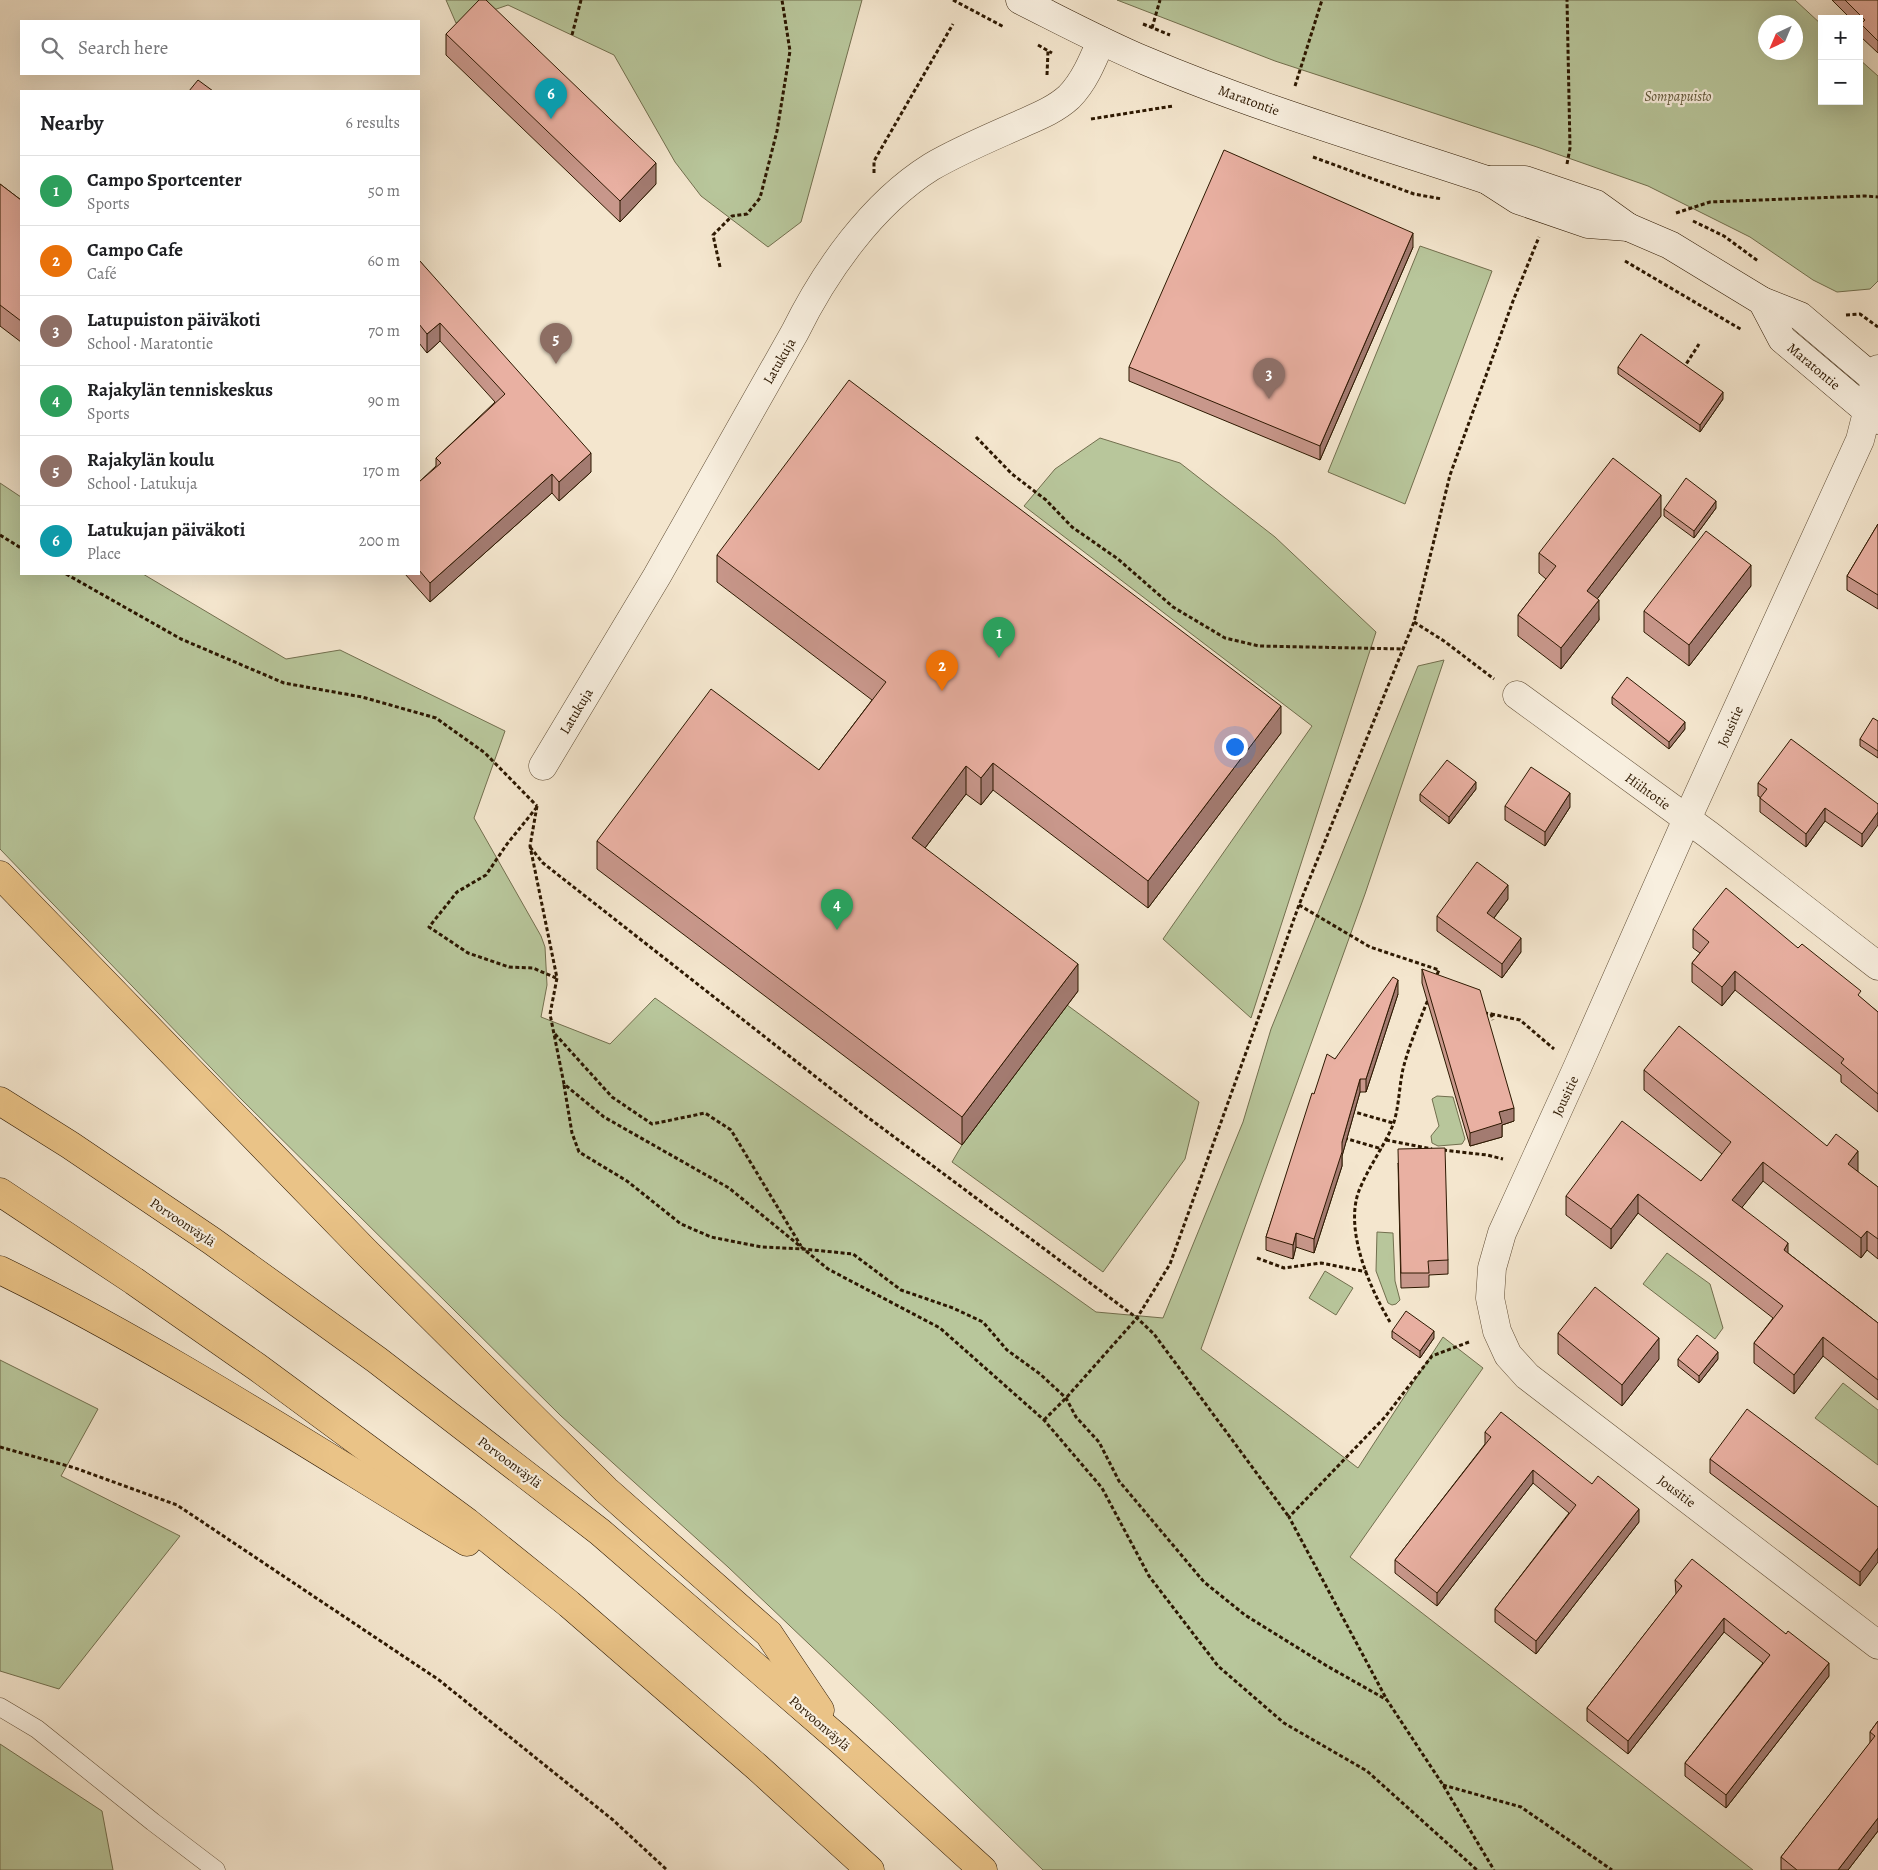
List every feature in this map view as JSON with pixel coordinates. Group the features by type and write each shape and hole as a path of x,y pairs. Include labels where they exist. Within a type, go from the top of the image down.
{"highway":[{"path":"0,875 365,1251 606,1490 769,1634 840,1740"},
{"name":"Porvoonväylä","path":"0,1101 70,1145 212,1241 377,1360 600,1532 840,1740 983,1870"},
{"path":"0,1192 265,1372 467,1522 569,1604 757,1767 870,1870"},
{"path":"0,1270 60,1299 195,1376 569,1604"}],"street":[{"name":"Maratontie","path":"1020,0 1147,62 1247,100 1487,180 1525,180 1596,204 1628,227 1670,244 1762,301 1800,316 1877,377"},
{"name":"Latukuja","path":"543,766 653,583 810,303 838,260 893,195 931,167 1053,109 1070,96 1089,68 1101,41"},
{"name":"Maratontie","path":"1762,301 1782,340 1873,416"},
{"name":"Jousitie","path":"1877,377 1873,416 1860,440 1687,819 1502,1233 1492,1268 1490,1298 1497,1331 1508,1355 1527,1376 1878,1646"},
{"name":"Hiihtotie","path":"1517,695 1687,819 1878,966"}],"lane":[{"path":"0,1707 37,1729 216,1870"}],"path":[{"path":"572,35 581,0"},
{"path":"720,267 712,235 732,216 747,214 760,198 777,131 790,51 782,0"},
{"path":"953,0 1004,28"},
{"path":"1152,28 1160,0"},
{"path":"1295,87 1322,0"},
{"path":"1565,172 1570,148 1567,0"},
{"path":"874,178 874,161 953,24"},
{"path":"1035,44 1048,51"},
{"path":"1090,120 1176,106"},
{"path":"1306,154 1414,194 1443,199"},
{"path":"1676,213 1710,202 1878,197"},
{"path":"1044,1420 1137,1318 1170,1264 1300,905 1414,622 1450,475 1513,301 1540,234"},
{"path":"1620,258 1749,334"},
{"path":"1860,314 1878,327"},
{"path":"1681,370 1699,344"},
{"path":"976,437 1012,474 1046,500 1072,527 1118,559 1173,607 1225,638 1259,646 1404,649"},
{"path":"0,535 20,547"},
{"path":"68,575 181,639 284,683 362,697 436,718 485,753 537,806"},
{"path":"1414,622 1444,641 1517,695"},
{"path":"537,806 530,846 557,978 550,1014 572,1132 579,1152 627,1181 681,1224 711,1236 762,1247 852,1254 901,1290 953,1308 984,1322 1007,1350 1040,1374 1066,1398 1076,1417 1098,1442 1118,1481 1204,1582 1245,1615 1327,1666 1387,1700"},
{"path":"537,806 486,874 457,892 429,928 468,953 509,967 532,968 557,978"},
{"path":"530,846 543,863 854,1107 1137,1318 1154,1334 1288,1517 1387,1700 1443,1784 1494,1870"},
{"path":"1300,905 1370,947 1439,970 1436,978"},
{"path":"1390,1322 1367,1272 1356,1238 1354,1209 1360,1187 1382,1148 1393,1123 1404,1067 1430,994"},
{"path":"1424,1010 1432,1011"},
{"path":"1479,1012 1520,1020 1577,1068"},
{"path":"1491,1014 1493,1020"},
{"path":"554,1032 612,1097 652,1124 705,1113 731,1130 803,1249"},
{"path":"564,1084 604,1118 729,1188 828,1269 940,1328 1044,1420 1102,1488 1149,1576 1218,1666 1284,1722 1367,1771 1477,1870"},
{"path":"1346,1110 1393,1123"},
{"path":"1340,1136 1382,1148"},
{"path":"1386,1140 1431,1149 1487,1155 1532,1166"},
{"path":"1257,1258 1284,1268 1321,1262 1367,1272"},
{"path":"1288,1517 1386,1417 1432,1356 1497,1331"},
{"path":"0,1447 75,1468 177,1505 439,1680 613,1820 667,1870"},
{"path":"1443,1784 1521,1808 1612,1870"}],"green space":[{"path":"446,0 862,0 801,222 768,247 701,196 675,162 614,55 508,5 456,23"},
{"name":"Sompapuisto","path":"1117,0 1795,0 1818,21 1818,105 1863,105 1863,63 1878,76 1878,281 1870,289 1837,292 1813,280 1750,237 1648,186 1537,147 1275,61"},
{"path":"1420,246 1492,271 1405,504 1328,472"},
{"path":"1100,438 1180,463 1275,537 1376,632 1251,1018 1163,939 1312,726 1024,506 1055,469"},
{"path":"0,483 20,496 20,575 145,575 286,659 340,650 505,731 474,818 541,936 545,947 547,985 541,1017 610,1044 655,998 1096,1312 1163,1318 1243,1122 1271,1029 1418,666 1444,660 1365,894 1201,1349 1358,1468 1443,1337 1483,1368 1350,1557 1753,1870 1043,1870 728,1567 561,1416 239,1097 0,849"},
{"path":"1067,1005 1199,1102 1185,1159 1103,1272 952,1162 962,1145"},
{"path":"1437,1096 1453,1097 1465,1139 1462,1144 1438,1146 1432,1143 1431,1136 1439,1126 1432,1099"},
{"path":"1377,1232 1393,1233 1395,1281 1400,1300 1392,1305 1388,1303 1376,1271"},
{"path":"1667,1253 1710,1284 1723,1328 1715,1339 1643,1284"},
{"path":"1325,1271 1353,1288 1336,1315 1309,1298"},
{"path":"0,1360 98,1409 61,1476 180,1536 59,1689 0,1671"},
{"path":"1843,1383 1878,1410 1878,1465 1815,1418"},
{"path":"0,1744 102,1811 113,1870 0,1870"}],"building":[{"path":"479,0 486,0 656,163 620,201 446,34"},
{"path":"1845,0 1878,0 1878,41 1863,26 1865,20 1863,15 1860,15"},
{"path":"198,80 212,90 190,90"},
{"path":"1224,150 1413,233 1320,446 1129,367"},
{"path":"0,184 20,199 20,320 0,305"},
{"path":"420,261 591,453 559,482 552,474 430,583 420,571 420,481 441,463 436,458 505,394 440,323 427,334 420,325"},
{"path":"1641,334 1723,392 1700,425 1618,367"},
{"path":"849,380 1281,706 1148,881 993,763 981,778 966,766 912,838 1078,964 962,1117 597,841 711,689 819,770 886,682 717,555"},
{"path":"1613,458 1661,495 1587,591 1599,600 1561,648 1518,615 1556,566 1539,553"},
{"path":"1686,478 1716,501 1694,531 1664,509"},
{"path":"1878,524 1878,595 1847,576"},
{"path":"1706,531 1751,565 1689,645 1644,611"},
{"path":"1627,677 1685,722 1669,742 1612,697"},
{"path":"1873,718 1878,721 1878,751 1860,739"},
{"path":"1791,739 1878,804 1878,812 1862,834 1825,808 1806,834 1760,798 1767,789 1758,783"},
{"path":"1447,760 1476,782 1449,817 1420,794"},
{"path":"1531,767 1570,793 1545,832 1505,806"},
{"path":"1477,862 1508,885 1487,913 1521,938 1502,964 1437,916"},
{"path":"1726,888 1798,948 1802,944 1861,991 1858,995 1878,1012 1878,1094 1841,1063 1844,1059 1735,971 1722,987 1692,963 1709,942 1693,929"},
{"path":"1422,969 1480,990 1514,1108 1499,1112 1502,1123 1470,1133"},
{"path":"1393,977 1398,980 1366,1079 1360,1079 1342,1142 1342,1152 1314,1239 1296,1233 1293,1245 1266,1237 1312,1093 1314,1094 1327,1054 1335,1059"},
{"path":"1679,1026 1827,1146 1836,1134 1858,1151 1848,1164 1878,1187 1878,1239 1867,1231 1861,1238 1763,1162 1732,1200 1788,1243 1784,1250 1878,1323 1878,1380 1823,1337 1794,1375 1754,1343 1783,1306 1638,1194 1611,1229 1566,1196 1622,1121 1701,1181 1731,1142 1644,1070"},
{"path":"1445,1148 1448,1260 1428,1261 1429,1273 1401,1273 1398,1149"},
{"path":"1595,1287 1659,1338 1622,1385 1558,1333"},
{"path":"1406,1311 1434,1331 1420,1351 1392,1331"},
{"path":"1697,1335 1718,1352 1699,1376 1678,1359"},
{"path":"1747,1409 1878,1507 1878,1548 1860,1572 1710,1459"},
{"path":"1501,1412 1592,1484 1598,1476 1639,1509 1536,1641 1495,1609 1576,1505 1533,1470 1437,1593 1395,1560 1491,1437 1485,1432"},
{"path":"1692,1559 1786,1634 1788,1631 1829,1663 1726,1795 1685,1763 1770,1655 1724,1618 1628,1741 1587,1708 1682,1586 1675,1580"},
{"path":"1878,1721 1878,1818 1838,1870 1797,1870 1781,1857 1875,1736 1870,1732"}],"place":[{"name":"Latukujan päiväkoti","path":"551,119"},
{"name":"Rajakylän koulu","path":"556,364"},
{"name":"Latupuiston päiväkoti","path":"1269,399"},
{"name":"Campo Sportcenter","path":"999,658"},
{"name":"Campo Cafe","path":"942,691"},
{"name":"Rajakylän tenniskeskus","path":"837,930"}]}
